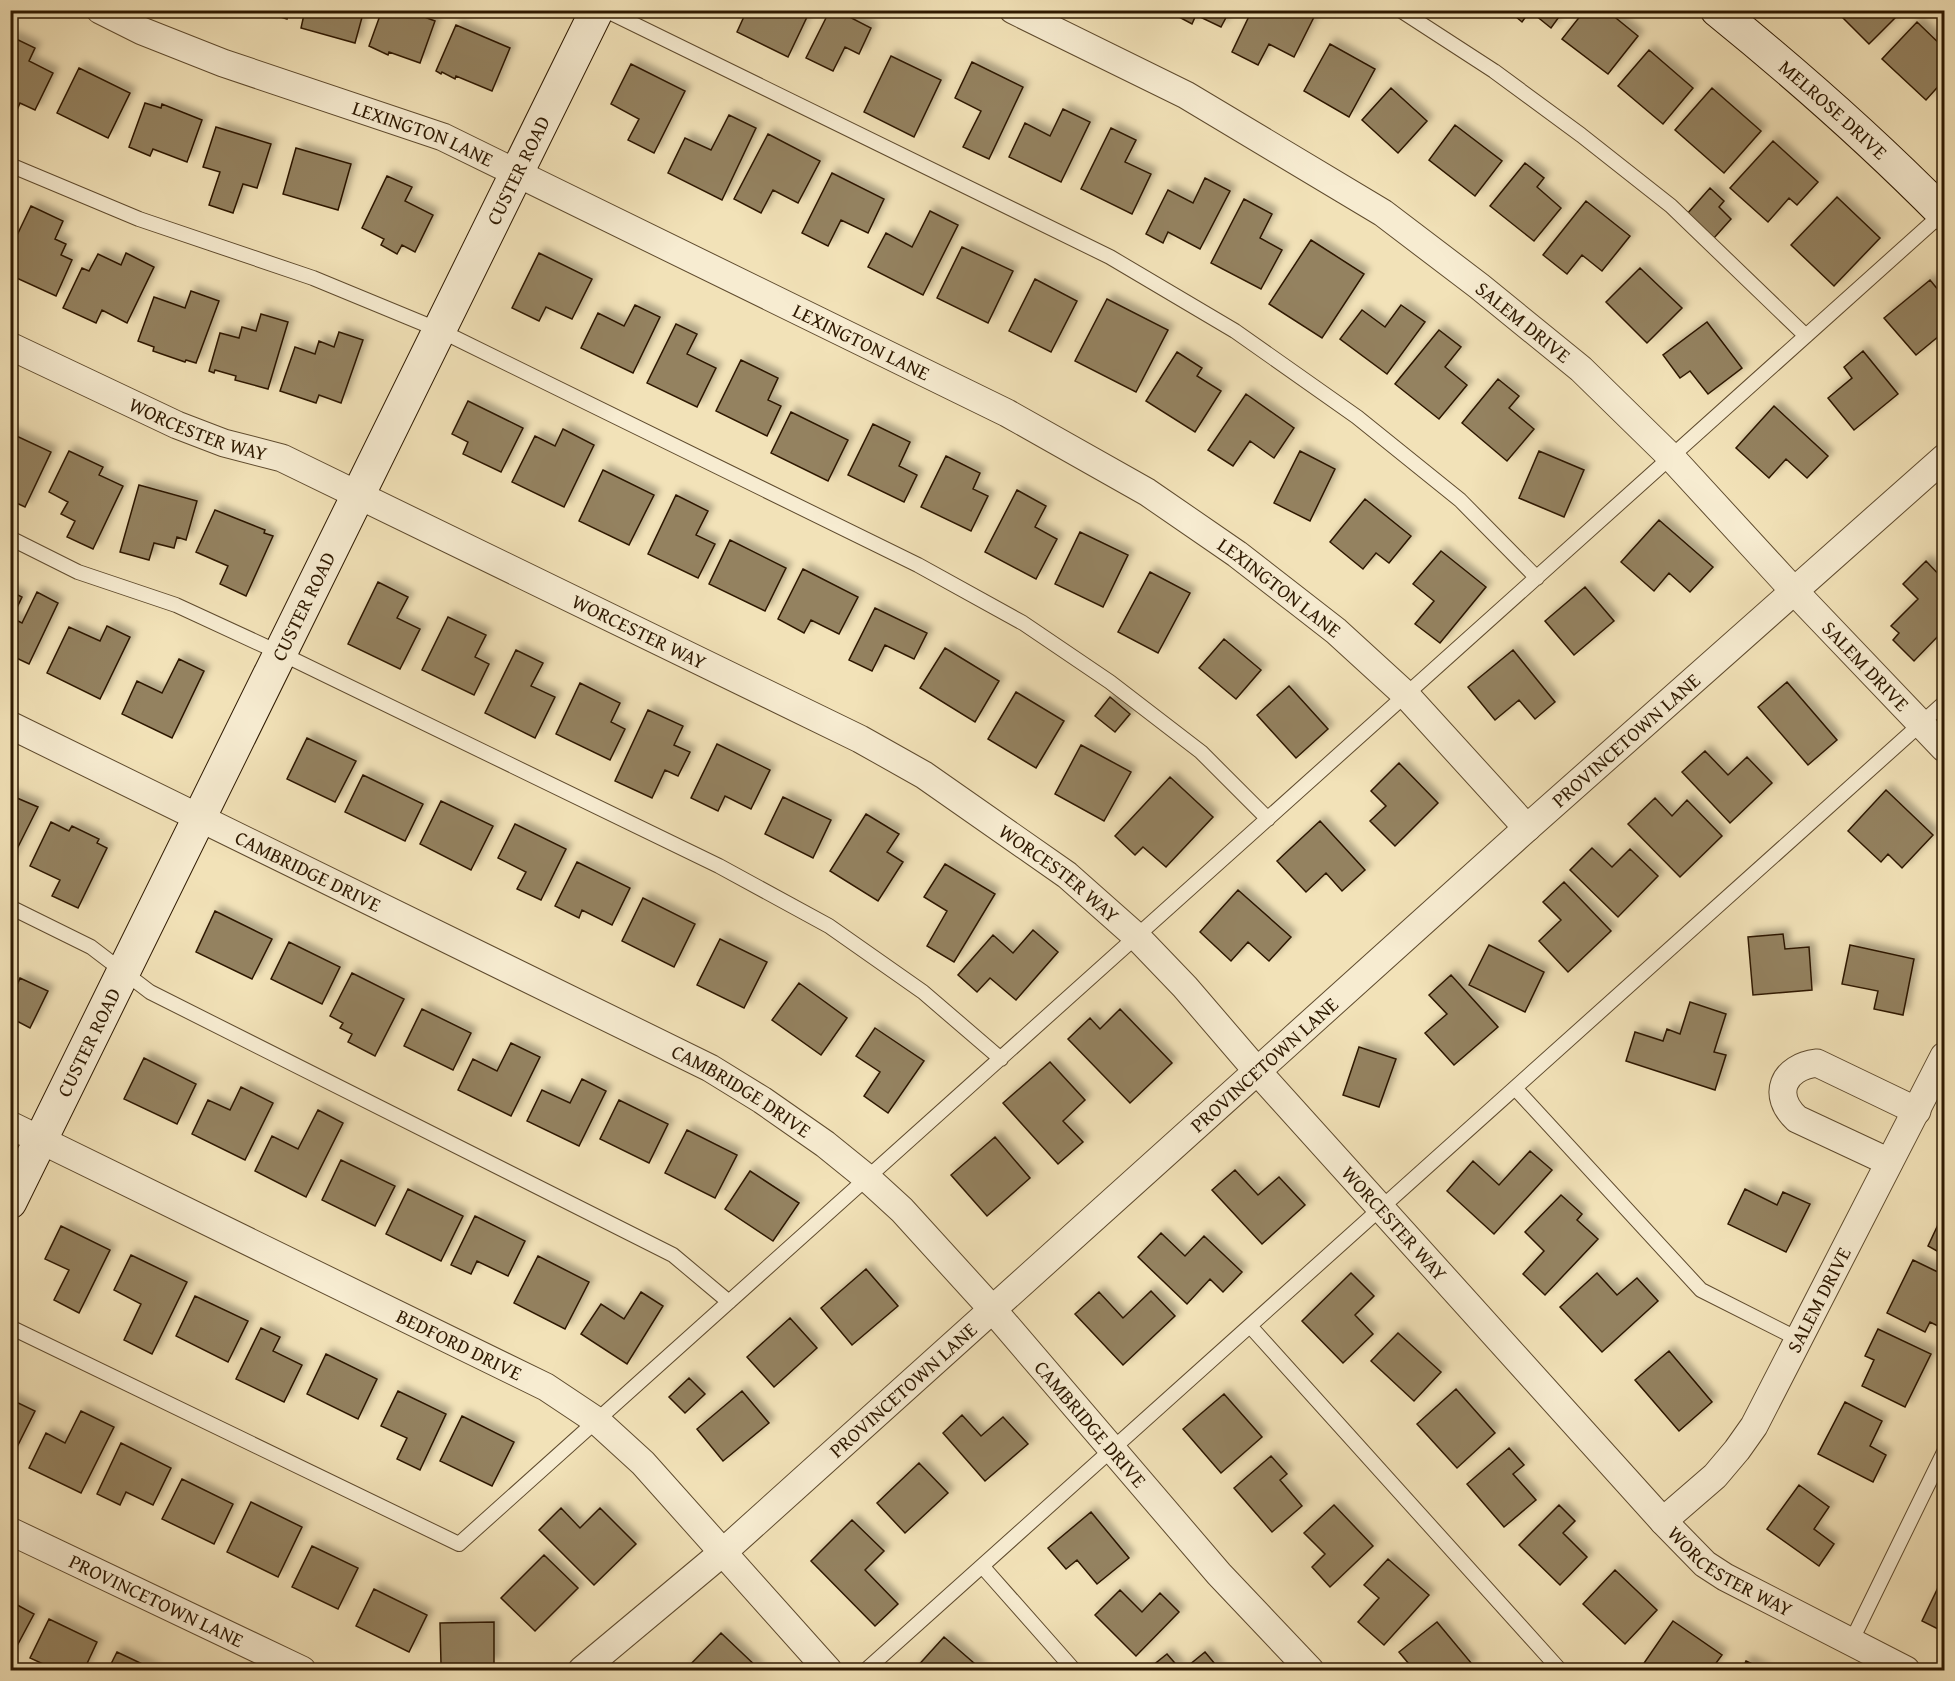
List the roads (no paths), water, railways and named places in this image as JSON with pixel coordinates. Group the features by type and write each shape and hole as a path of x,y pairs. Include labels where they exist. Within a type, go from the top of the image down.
{"street":[{"name":"LEXINGTON LANE","path":"100,10 141,31 223,63 443,137 1007,413 1147,492 1237,554 1336,631 1406,695 1527,828"},
{"name":"CUSTER ROAD","path":"10,1202 597,10"},
{"name":"SALEM DRIVE","path":"1013,10 1186,95 1383,213 1479,286 1581,369 1671,458 1944,748"},
{"name":"MELROSE DRIVE","path":"1717,10 1772,55 1944,213"},
{"name":"WORCESTER WAY","path":"10,346 177,425 224,443 282,458 860,739 915,770 1067,875 1137,937 1185,987 1258,1072 1663,1521 1705,1564 1725,1577 1906,1671"},
{"name":"PROVINCETOWN LANE","path":"582,1671 722,1553 1527,828 1944,458"},
{"name":"CAMBRIDGE DRIVE","path":"10,725 710,1068 762,1100 816,1138 867,1178 902,1210 993,1310 1220,1574 1310,1671"},
{"name":"SALEM DRIVE","path":"1663,1521 1715,1476 1754,1426 1944,1056"},
{"path":"1889,1162 1797,1119 1788,1111 1783,1095 1788,1076 1804,1065 1817,1063 1917,1111"},
{"name":"BEDFORD DRIVE","path":"10,1125 546,1388 597,1421 643,1463 828,1671"},
{"name":"PROVINCETOWN LANE","path":"10,1531 302,1671"}],"lane":[{"path":"605,10 1110,257 1235,331 1357,417 1451,493 1537,578"},
{"path":"1400,10 1494,71 1581,135 1671,206 1806,336"},
{"path":"10,165 139,219 313,278 439,330 918,565 1023,623 1110,682 1201,752 1268,819"},
{"path":"10,1327 459,1545 1944,213"},
{"path":"10,538 78,572 176,605 280,653 719,866 829,926 923,992 1000,1059"},
{"path":"866,1671 1944,703"},
{"path":"10,907 91,947 150,992 673,1254 729,1302"},
{"path":"1515,1088 1701,1290 1798,1339"},
{"path":"1250,1326 1560,1671"},
{"path":"1851,1642 1944,1452"},
{"path":"982,1566 1074,1671"}]}
